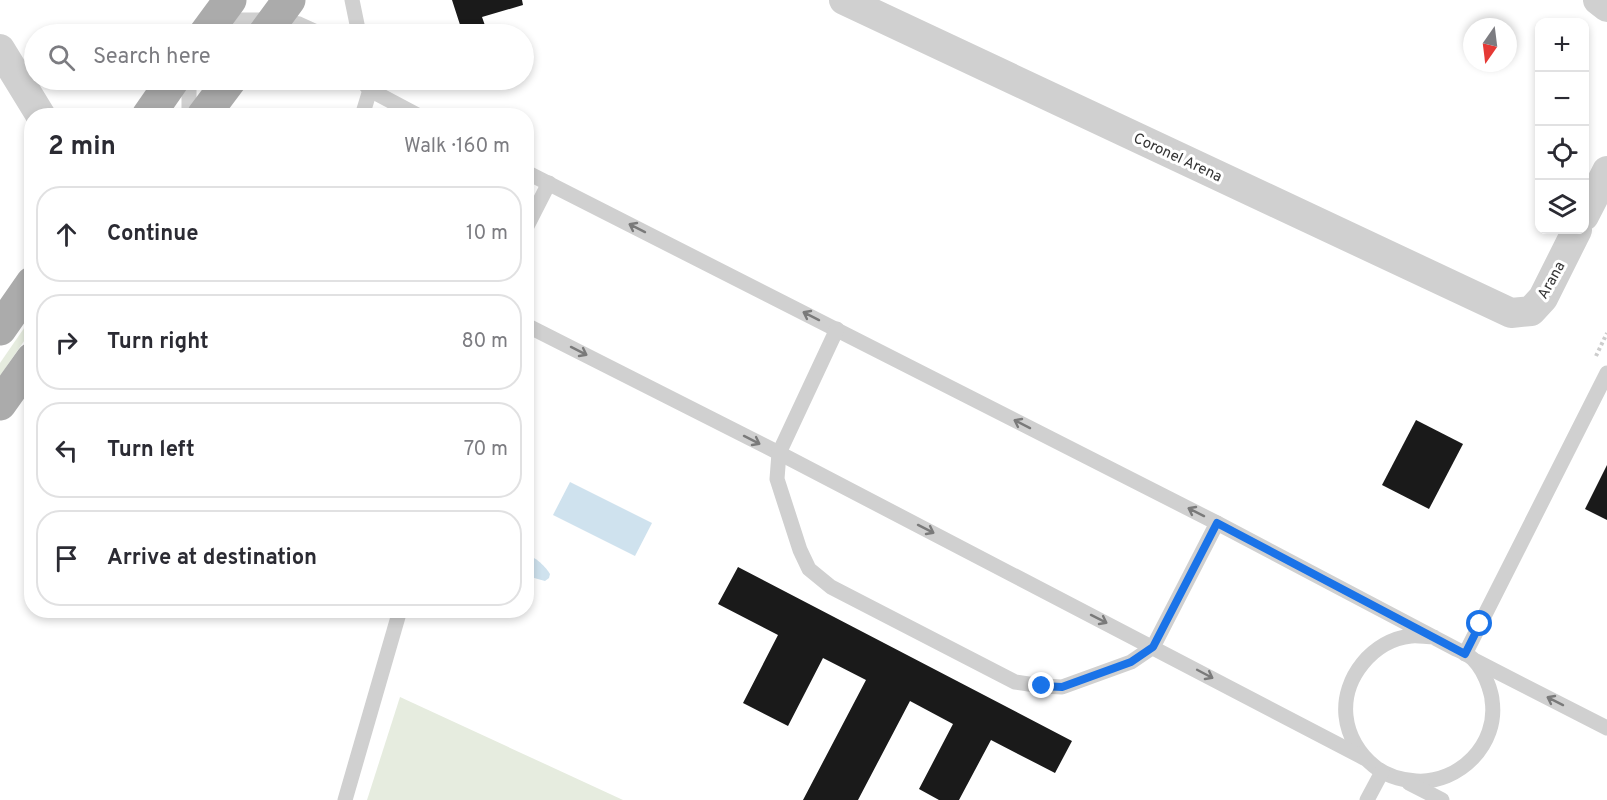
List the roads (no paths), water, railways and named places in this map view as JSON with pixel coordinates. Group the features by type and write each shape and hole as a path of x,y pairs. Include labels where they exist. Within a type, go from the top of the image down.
{"main road":[{"path":"154,108 166,90"},
{"path":"209,108 222,90"},
{"path":"0,328 24,294"},
{"path":"0,404 24,370"}],"street":[{"name":"Coronel Arena","path":"844,0 898,11 1512,312"},
{"path":"1598,0 1607,7"},
{"path":"0,49 24,88"},
{"path":"25,90 36,108"},
{"path":"1589,206 1607,171"},
{"name":"Arana","path":"1512,312 1531,311 1543,297 1575,234"}],"lane":[{"path":"352,0 357,24"},
{"path":"217,18 276,18 299,24"},
{"path":"189,90 189,108"},
{"path":"363,108 365,90"},
{"path":"377,90 406,108"},
{"path":"534,176 1217,523 1607,728"},
{"path":"534,212 549,183"},
{"path":"534,329 779,453 1364,758 1382,772 1442,800"},
{"path":"837,329 779,453 777,479 800,550 810,569 831,587 1015,682 1062,687 1131,662 1153,647 1217,523"},
{"path":"1469,657 1607,373"},
{"path":"345,800 398,618"},
{"path":"1364,758 1352,738 1346,716 1347,694 1356,672 1370,655 1389,642 1411,636 1434,637"},
{"path":"1404,781 1427,782 1449,776 1468,764 1483,746 1491,724 1492,701 1486,678 1469,657"},
{"path":"1367,800 1382,772"}],"water":[{"path":"570,482 652,523 635,556 553,515"},
{"path":"534,558 550,574 545,581 534,578"}]}
